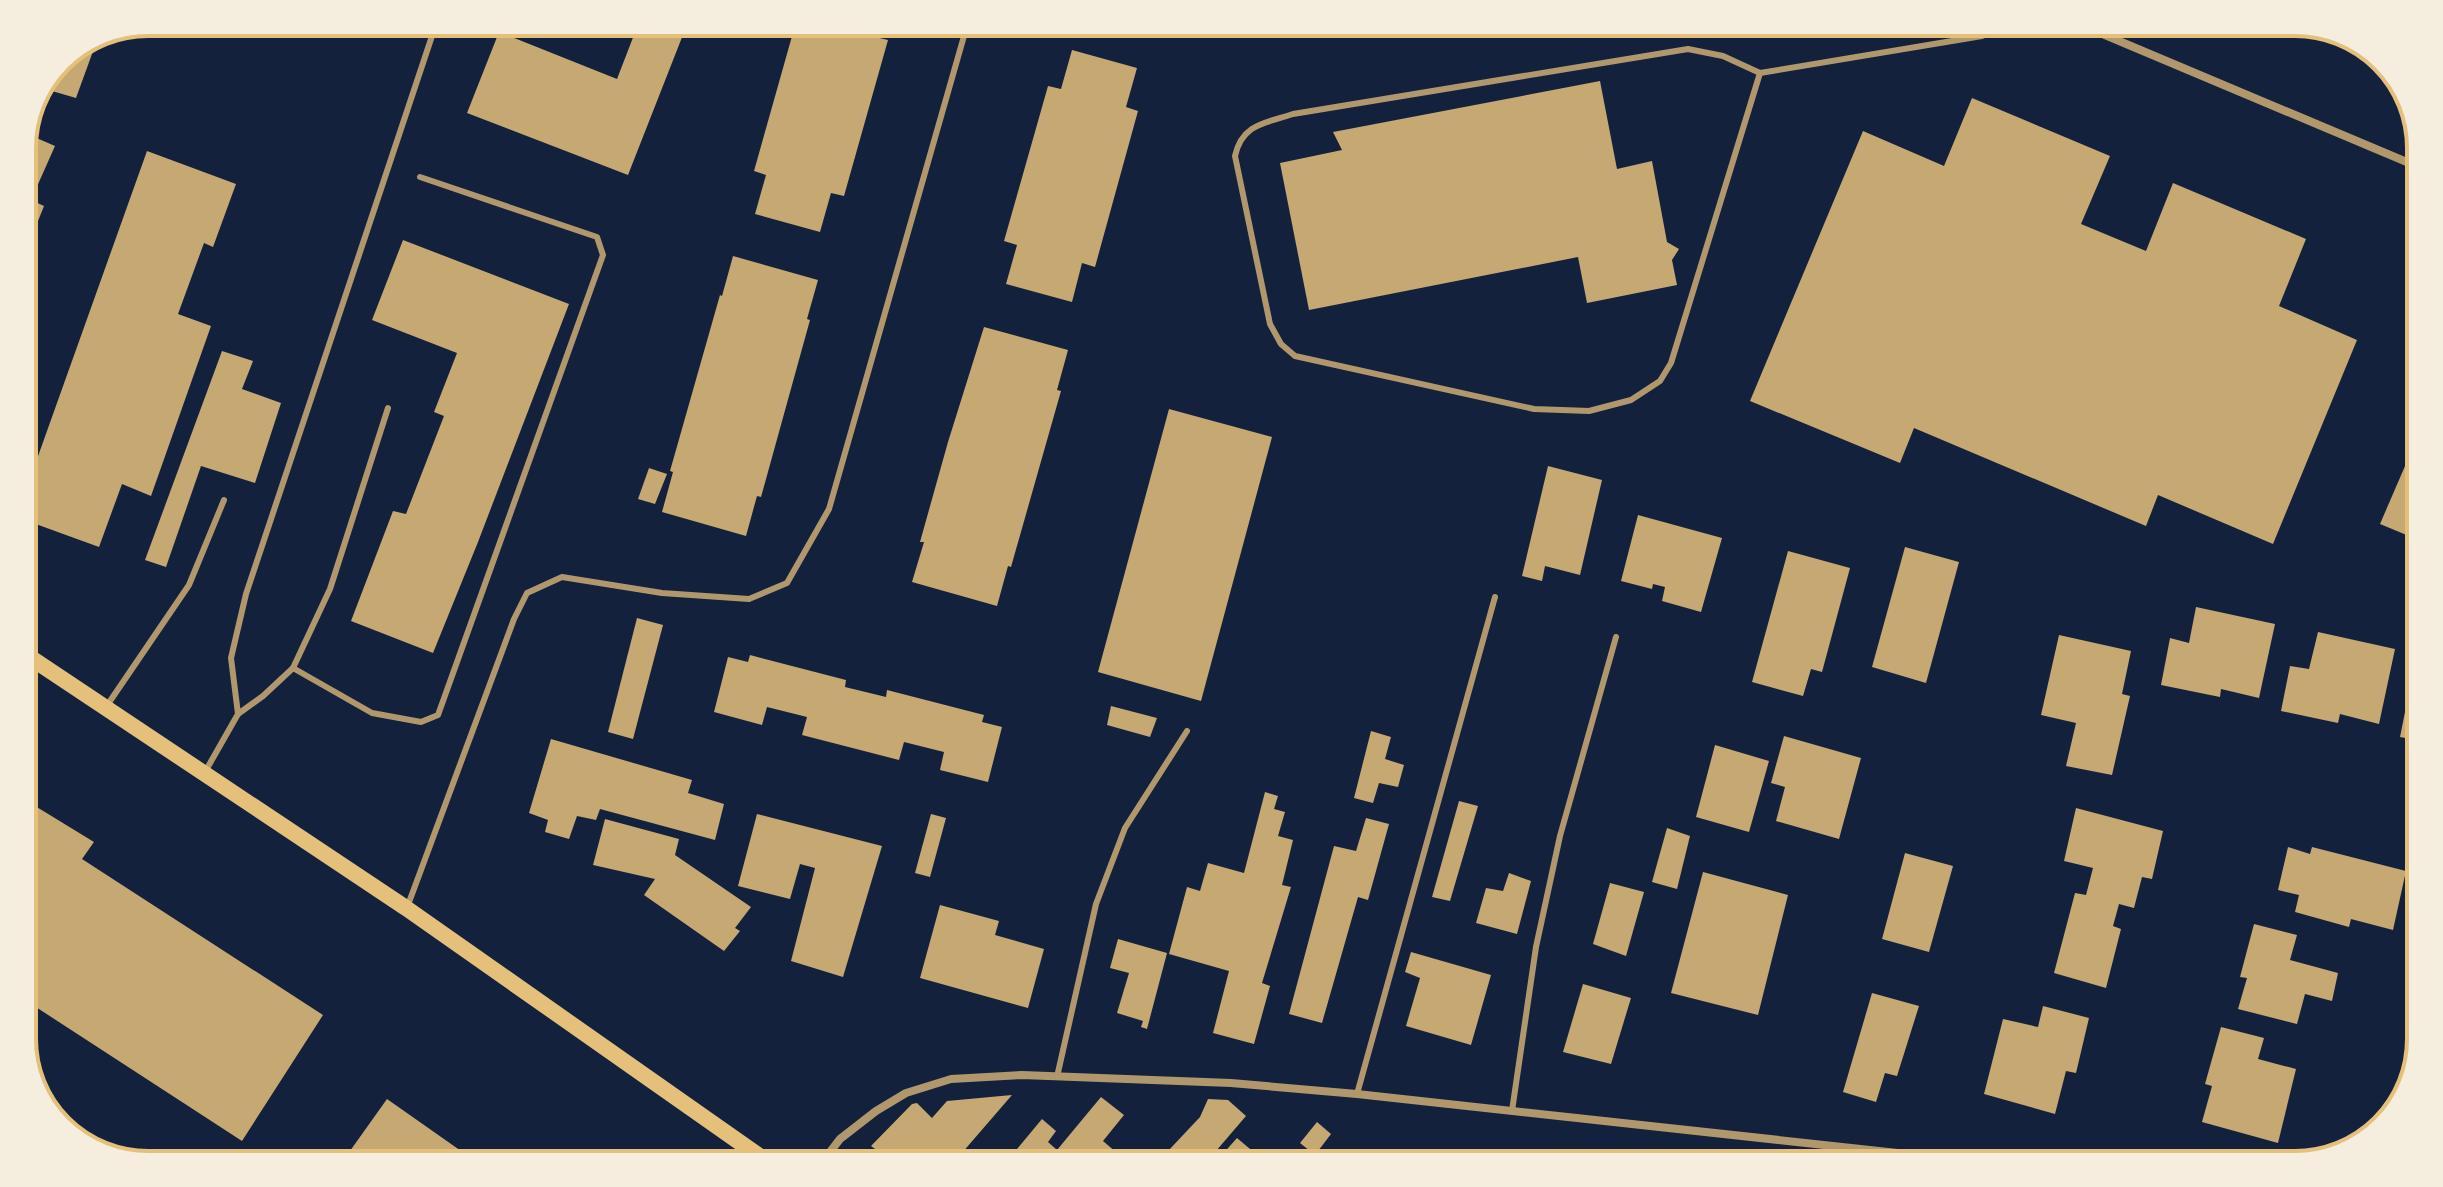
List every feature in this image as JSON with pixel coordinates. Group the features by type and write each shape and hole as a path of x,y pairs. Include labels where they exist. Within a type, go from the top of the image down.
{"main road":[{"path":"36,661 406,908 752,1151"}],"street":[{"path":"2107,36 2407,162"},
{"path":"831,1151 840,1139 876,1111 906,1093 951,1079 1022,1075 1231,1083 1357,1094 1879,1151"}],"lane":[{"path":"238,714 231,658 246,594 432,36"},
{"path":"406,908 514,619 527,593 562,577 662,593 749,599 787,583 829,509 964,36"},
{"path":"1760,73 1671,363 1660,381 1631,400 1589,411 1534,409 1295,356 1281,344 1270,324 1235,156 1238,140 1252,127 1293,114 1688,49 1723,56 1760,73 1982,36"},
{"path":"293,668 372,713 421,722 438,715 603,255 597,237 420,177"},
{"path":"205,772 238,714 293,668 330,589 388,408"},
{"path":"106,707 189,585 224,500"},
{"path":"1357,1094 1495,597"},
{"path":"1512,1111 1536,947 1560,836 1616,637"},
{"path":"1057,1077 1096,904 1125,828 1187,731"}],"building":[{"path":"497,36 509,36 617,79 634,36 683,36 628,175 467,113"},
{"path":"792,36 875,36 888,40 844,196 831,193 820,232 755,214 766,175 754,171"},
{"path":"93,50 76,98 52,91 74,64"},
{"path":"1072,50 1137,68 1126,107 1138,111 1095,267 1082,263 1072,302 1006,284 1017,245 1004,241 1048,86 1061,89"},
{"path":"1600,81 1617,169 1652,161 1667,242 1679,249 1672,260 1677,285 1587,303 1578,257 1309,310 1280,163 1342,150 1333,132"},
{"path":"1972,98 2110,156 2081,224 2146,251 2173,183 2306,239 2279,306 2357,340 2273,544 2158,495 2146,526 1914,428 1900,463 1750,401 1863,131 1944,166"},
{"path":"36,138 55,146 36,189"},
{"path":"147,151 236,184 213,247 204,243 178,314 211,326 151,496 122,484 99,547 36,524 36,462"},
{"path":"36,202 44,206 36,226"},
{"path":"403,240 569,304 433,653 351,621 393,511 406,514 444,416 434,412 457,353 372,320"},
{"path":"733,256 818,280 807,319 810,320 761,497 757,496 746,536 662,512 673,472 670,471"},
{"path":"984,327 1068,350 1057,390 1061,391 997,606 912,582 948,442"},
{"path":"222,351 253,361 242,389 281,403 255,483 201,466 166,567 145,560"},
{"path":"1169,409 1272,437 1201,701 1098,672"},
{"path":"2407,461 2407,535 2380,524"},
{"path":"1548,466 1602,480 1580,575 1545,566 1542,581 1522,576"},
{"path":"649,468 667,474 655,504 638,499"},
{"path":"1638,515 1722,538 1701,612 1662,601 1665,587 1653,584 1652,589 1621,581"},
{"path":"1905,547 1959,562 1926,683 1872,667"},
{"path":"1788,551 1850,568 1822,672 1811,669 1803,696 1752,682"},
{"path":"2196,607 2275,624 2259,698 2221,689 2220,697 2161,685 2170,638 2189,643"},
{"path":"637,618 663,625 633,739 608,732"},
{"path":"2318,632 2395,649 2379,724 2340,714 2338,723 2281,711 2290,666 2309,669"},
{"path":"2059,635 2131,651 2122,694 2130,696 2112,775 2066,766 2076,723 2041,715"},
{"path":"750,655 846,680 845,687 886,697 887,690 984,715 982,722 1002,727 988,782 940,770 944,752 904,742 899,760 802,735 807,717 767,707 762,725 714,712 728,657 748,662"},
{"path":"2407,702 2407,738 2400,737"},
{"path":"1111,706 1157,718 1150,737 1107,725"},
{"path":"1371,731 1391,737 1385,759 1404,765 1398,787 1379,783 1373,803 1354,798"},
{"path":"1784,736 1861,758 1839,839 1776,821 1785,787 1771,783"},
{"path":"551,739 692,780 688,793 724,804 715,840 600,809 596,820 577,816 569,839 545,832 548,820 529,813"},
{"path":"1715,745 1769,761 1749,832 1696,817"},
{"path":"1265,792 1278,796 1274,809 1285,812 1278,836 1293,840 1282,885 1291,887 1262,983 1270,986 1254,1044 1213,1033 1229,971 1169,954 1187,887 1200,891 1208,863 1244,873"},
{"path":"1459,801 1478,806 1450,901 1432,897"},
{"path":"36,807 94,842 82,859 323,1015 242,1141 36,1007"},
{"path":"2076,808 2163,831 2152,879 2142,877 2134,908 2119,904 2113,926 2121,929 2106,988 2054,973 2075,893 2086,895 2093,868 2064,861"},
{"path":"757,814 882,846 843,977 791,961 815,868 800,864 790,899 738,886"},
{"path":"931,814 946,818 930,877 915,873"},
{"path":"1366,818 1389,824 1368,900 1358,897 1322,1023 1289,1014 1334,846 1356,851"},
{"path":"605,819 679,839 675,855 751,907 735,928 740,931 724,951 644,895 655,879 593,865"},
{"path":"1667,828 1690,836 1677,889 1652,882"},
{"path":"2288,847 2310,854 2312,847 2406,871 2393,930 2351,919 2349,927 2295,912 2299,895 2278,890"},
{"path":"1905,853 1953,866 1929,952 1882,939"},
{"path":"1703,872 1788,895 1758,1015 1671,993"},
{"path":"1509,873 1531,881 1517,934 1476,923 1486,888 1503,891"},
{"path":"1610,883 1644,892 1626,956 1593,944"},
{"path":"940,905 999,921 995,935 1044,949 1028,1008 920,978"},
{"path":"2254,924 2297,935 2290,960 2338,973 2332,1001 2305,994 2297,1024 2238,1009 2247,978 2240,977"},
{"path":"1118,939 1167,953 1147,1029 1141,1027 1143,1021 1117,1013 1129,973 1110,968"},
{"path":"1411,952 1491,975 1471,1045 1406,1026 1420,978 1405,972"},
{"path":"1583,984 1631,998 1611,1064 1563,1052"},
{"path":"1872,993 1919,1006 1897,1076 1885,1073 1876,1102 1843,1092"},
{"path":"2043,1006 2089,1018 2076,1073 2066,1071 2055,1114 1984,1094 2003,1019 2038,1027"},
{"path":"2221,1027 2264,1038 2258,1059 2296,1069 2278,1143 2202,1122 2212,1086 2205,1084"},
{"path":"1012,1095 964,1151 878,1151 871,1146 912,1104 917,1103 932,1118 947,1101"},
{"path":"1101,1097 1124,1115 1103,1141 1115,1151 1015,1151 1042,1119 1056,1131 1048,1142 1057,1150"},
{"path":"387,1099 461,1151 350,1151"},
{"path":"1208,1099 1228,1100 1246,1116 1216,1151 1168,1151 1200,1117"},
{"path":"1317,1122 1331,1134 1318,1151 1310,1151 1300,1143"},
{"path":"1237,1138 1252,1151 1225,1151"}]}
